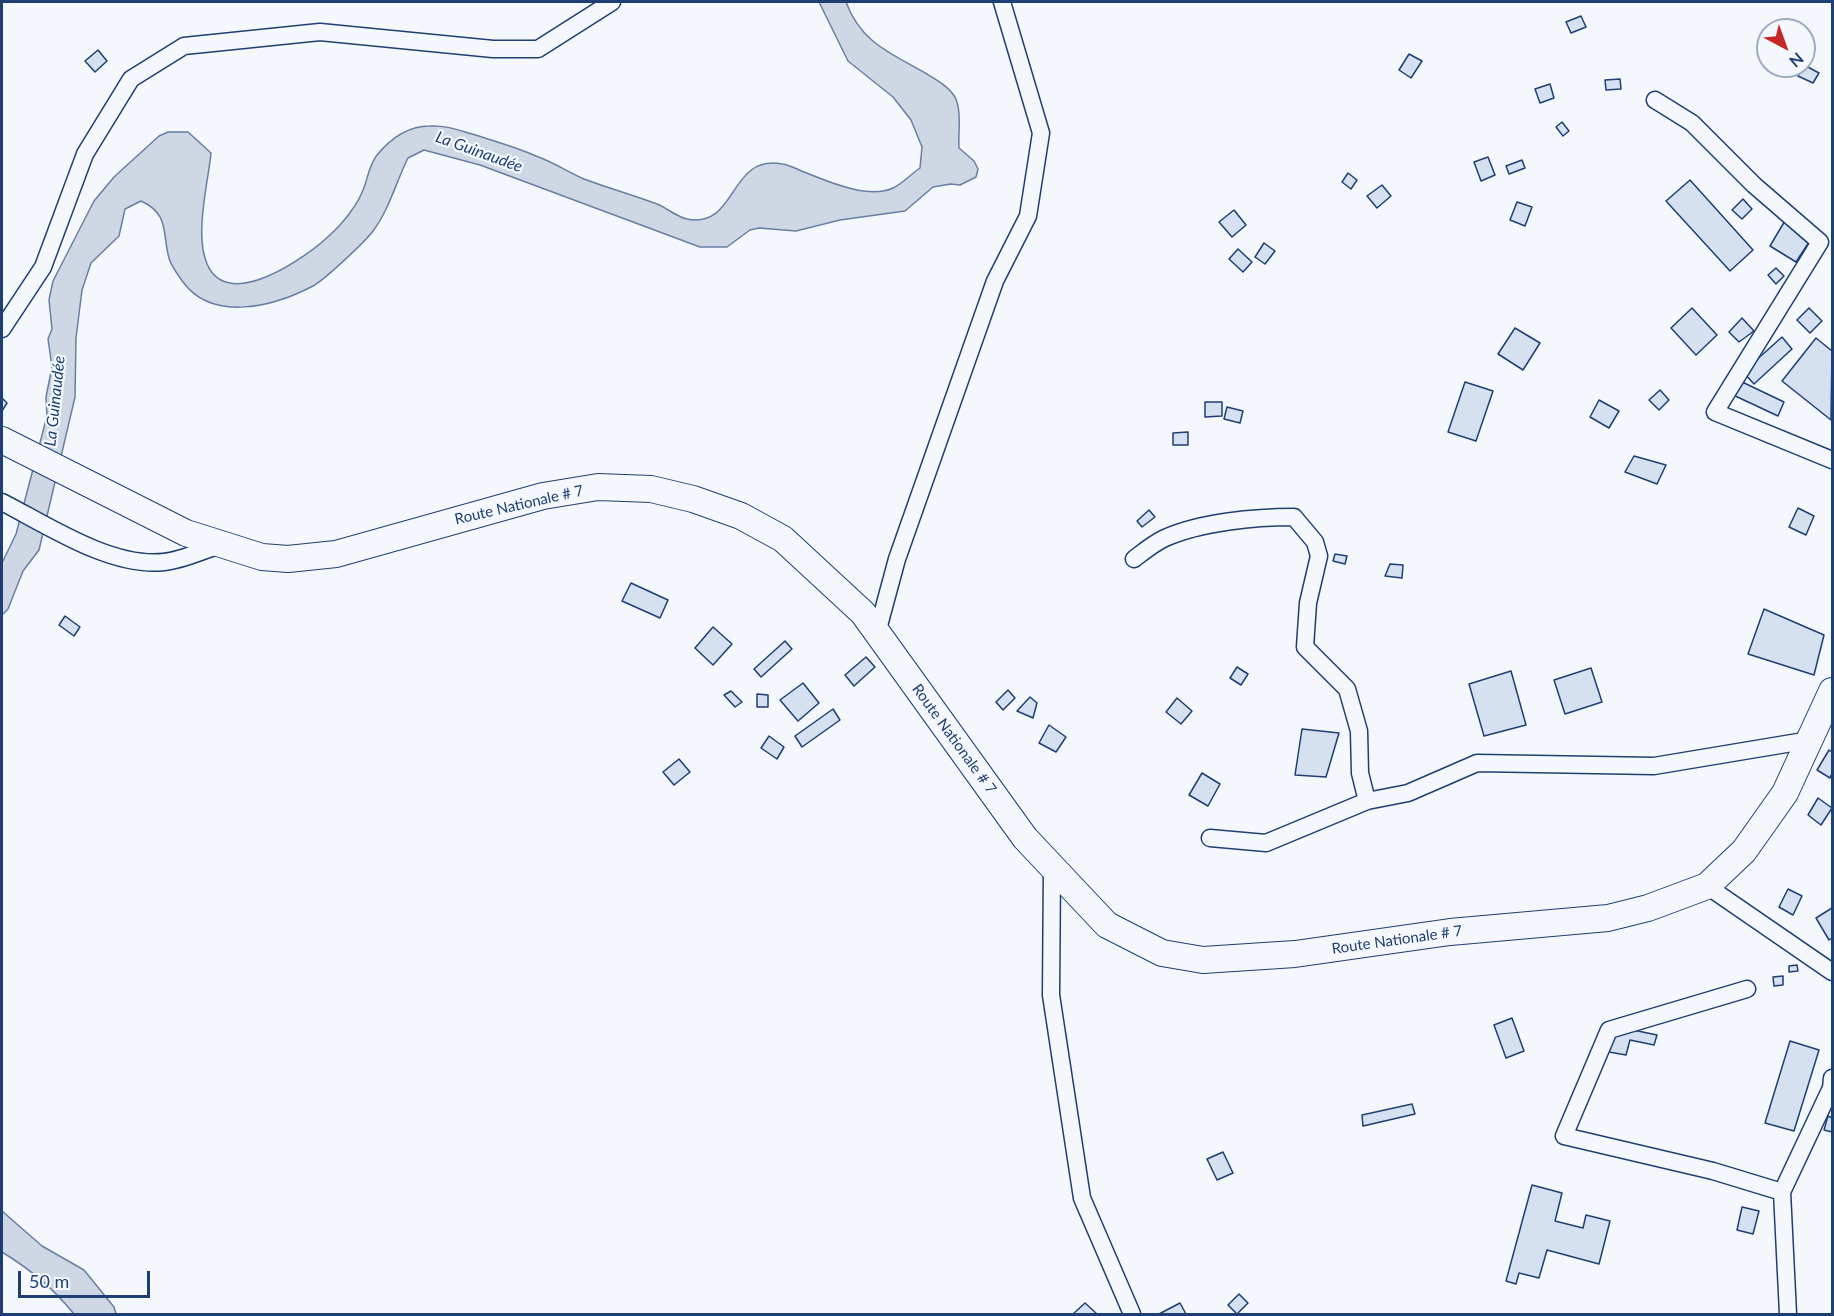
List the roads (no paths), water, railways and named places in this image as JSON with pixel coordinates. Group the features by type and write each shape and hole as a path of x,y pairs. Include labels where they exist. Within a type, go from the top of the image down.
{"main road":[{"name":"Route Nationale # 7","path":"2,440 186,533 262,557 288,559 336,554 543,496 598,487 651,489 741,516 783,539 863,613 1025,838 1107,925 1162,953 1203,960 1295,954 1450,932 1608,918 1648,908 1707,886 1744,851 1785,793 1833,691"}],"street":[{"path":"2,329 43,267 85,154 131,79 184,45 320,32 493,49 538,49 612,2"},
{"path":"877,633 897,559 995,281 1028,216 1041,133 1002,2"},
{"path":"1655,100 1692,123 1754,185 1820,242 1714,412 1833,460"},
{"path":"3,503 114,556 139,561 164,562 222,544"},
{"path":"1134,559 1163,538 1189,531 1259,517 1294,517 1315,542 1319,556 1308,603 1305,647 1347,689 1359,731 1360,773 1367,801"},
{"path":"1210,838 1266,843 1367,801 1408,793 1477,763 1654,766 1810,740"},
{"path":"1052,867 1052,995 1082,1198 1132,1314"},
{"path":"1707,886 1833,972"},
{"path":"1747,989 1609,1030 1564,1137 1713,1171 1782,1192"},
{"path":"1788,1314 1782,1192 1831,1088 1833,1078"}],"water":[{"name":"La Guinaudée","path":"819,2 846,2 860,28 879,46 950,90 955,97 958,109 959,148 974,161 978,169 976,177 960,185 933,187 905,211 840,220 796,231 759,228 750,230 727,247 700,247 480,165 424,150 408,158 379,223 335,269 313,286 298,293 281,300 245,307 227,307 211,303 196,295 183,282 171,264 163,225 157,212 141,201 125,209 119,236 91,263 82,290 76,338 75,397 39,550 23,571 8,609 2,615 2,563 16,534 47,416 46,397 52,367 48,339 52,329 49,300 53,281 94,201 114,177 159,136 168,132 188,132 211,153 202,220 203,247 205,258 214,275 229,283 246,283 266,277 304,255 332,233 361,195 370,167 377,155 388,143 415,128 436,126 451,128 513,147 584,179 657,204 687,219 704,219 716,213 752,170 765,164 782,164 828,182 862,191 884,191 893,188 920,168 922,147 911,120 893,97 848,61"},
{"path":"2,1211 42,1246 84,1270 114,1307 116,1314 74,1314 41,1280 2,1252"}]}
